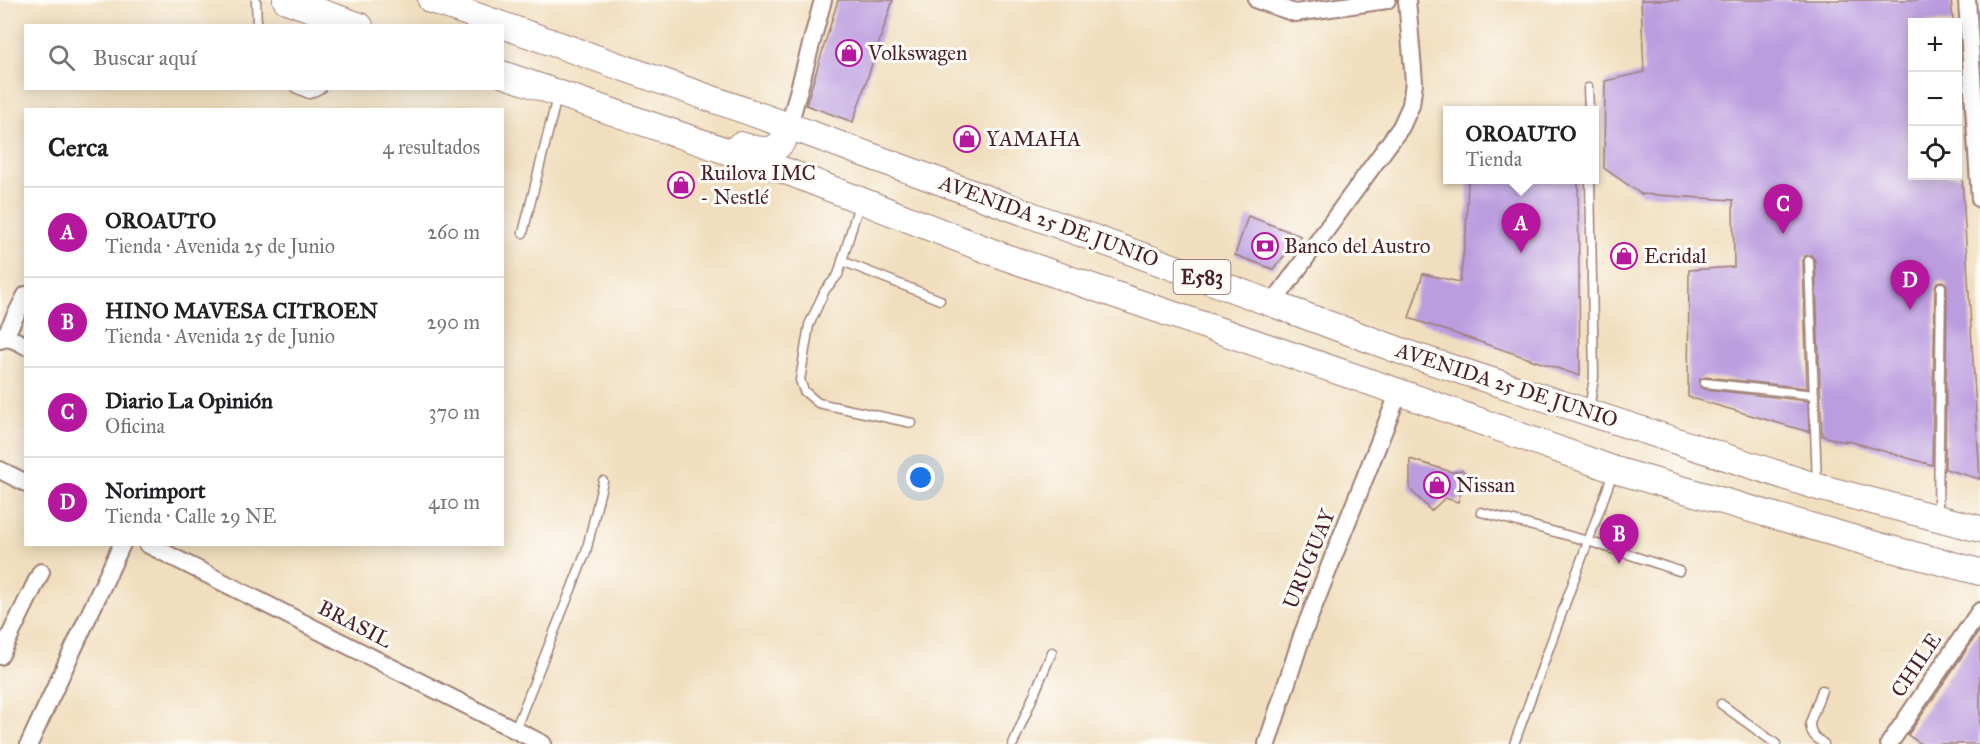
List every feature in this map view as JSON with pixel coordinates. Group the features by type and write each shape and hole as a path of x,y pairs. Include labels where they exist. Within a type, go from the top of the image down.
{"main road":[{"path":"286,0 354,24"},
{"name":"AVENIDA 25 DE JUNIO","path":"431,0 499,24"},
{"name":"AVENIDA 25 DE JUNIO","path":"504,26 789,126 1412,355 1818,487 1980,529"},
{"name":"AVENIDA 25 DE JUNIO","path":"504,75 791,173 1005,257 1399,392 1615,470 1876,545 1980,572"},
{"path":"633,119 666,124 759,150 777,148 781,145 786,138 789,126"}],"street":[{"path":"789,126 823,0"},
{"path":"1257,0 1295,13 1387,0"},
{"path":"1273,303 1401,127 1411,105 1414,82 1407,0"},
{"path":"1967,0 1980,199"},
{"path":"24,299 2,339 13,339 24,345"},
{"name":"URUGUAY","path":"1267,744 1303,633 1399,392"},
{"path":"1,472 24,482"},
{"path":"29,744 121,546"},
{"name":"BRASIL","path":"151,546 543,744"},
{"path":"0,657 41,572"},
{"name":"CHILE","path":"1888,744 1980,611"}],"lane":[{"path":"256,0 256,24"},
{"path":"1588,88 1589,106"},
{"path":"300,90 309,94 318,90"},
{"path":"523,233 558,93"},
{"path":"1589,411 1594,377 1590,184"},
{"path":"860,200 838,275 825,290 809,325 800,380 804,392 818,403 912,423"},
{"path":"842,261 939,300"},
{"path":"1809,261 1818,487"},
{"path":"1938,519 1941,287"},
{"path":"1705,382 1814,395"},
{"path":"1514,744 1615,470"},
{"path":"515,730 586,552 603,482"},
{"path":"1481,512 1588,541 1679,571"},
{"path":"1013,744 1052,652"},
{"path":"1822,690 1810,729 1812,734 1824,744"},
{"path":"1721,704 1776,744"}],"building":[{"name":"Volkswagen","path":"838,0 893,0 853,122 806,105"},
{"path":"1641,0 1951,0 1953,18 1908,18 1908,180 1962,180 1962,176 1980,479 1945,469 1947,287 1942,281 1937,282 1935,287 1932,465 1845,440 1845,442 1822,436 1815,261 1811,255 1805,256 1803,261 1807,388 1706,377 1700,379 1699,383 1704,389 1808,401 1809,432 1688,397 1689,270 1734,267 1733,200 1641,194 1604,168 1605,81 1644,72"},
{"path":"1468,184 1578,184 1580,376 1409,318 1423,274 1460,282 1466,232"},
{"name":"Banco del Austro","path":"1248,216 1301,236 1273,269 1235,255"},
{"name":"Nissan","path":"1410,459 1452,472 1462,470 1467,474 1468,480 1463,486 1458,502 1445,498 1431,511 1410,489"},
{"path":"1980,630 1980,744 1921,744 1908,735"}],"place":[{"name":"Volkswagen","path":"849,53"},
{"name":"YAMAHA","path":"967,139"},
{"name":"Ruilova IMC - Nestlé","path":"681,185"},
{"name":"Diario La Opinión","path":"1783,234"},
{"name":"Banco del Austro","path":"1265,246"},
{"name":"OROAUTO","path":"1521,253"},
{"name":"Ecridal","path":"1624,256"},
{"name":"Norimport","path":"1910,310"},
{"name":"Nissan","path":"1437,485"},
{"name":"HINO MAVESA CITROEN","path":"1619,564"}]}
